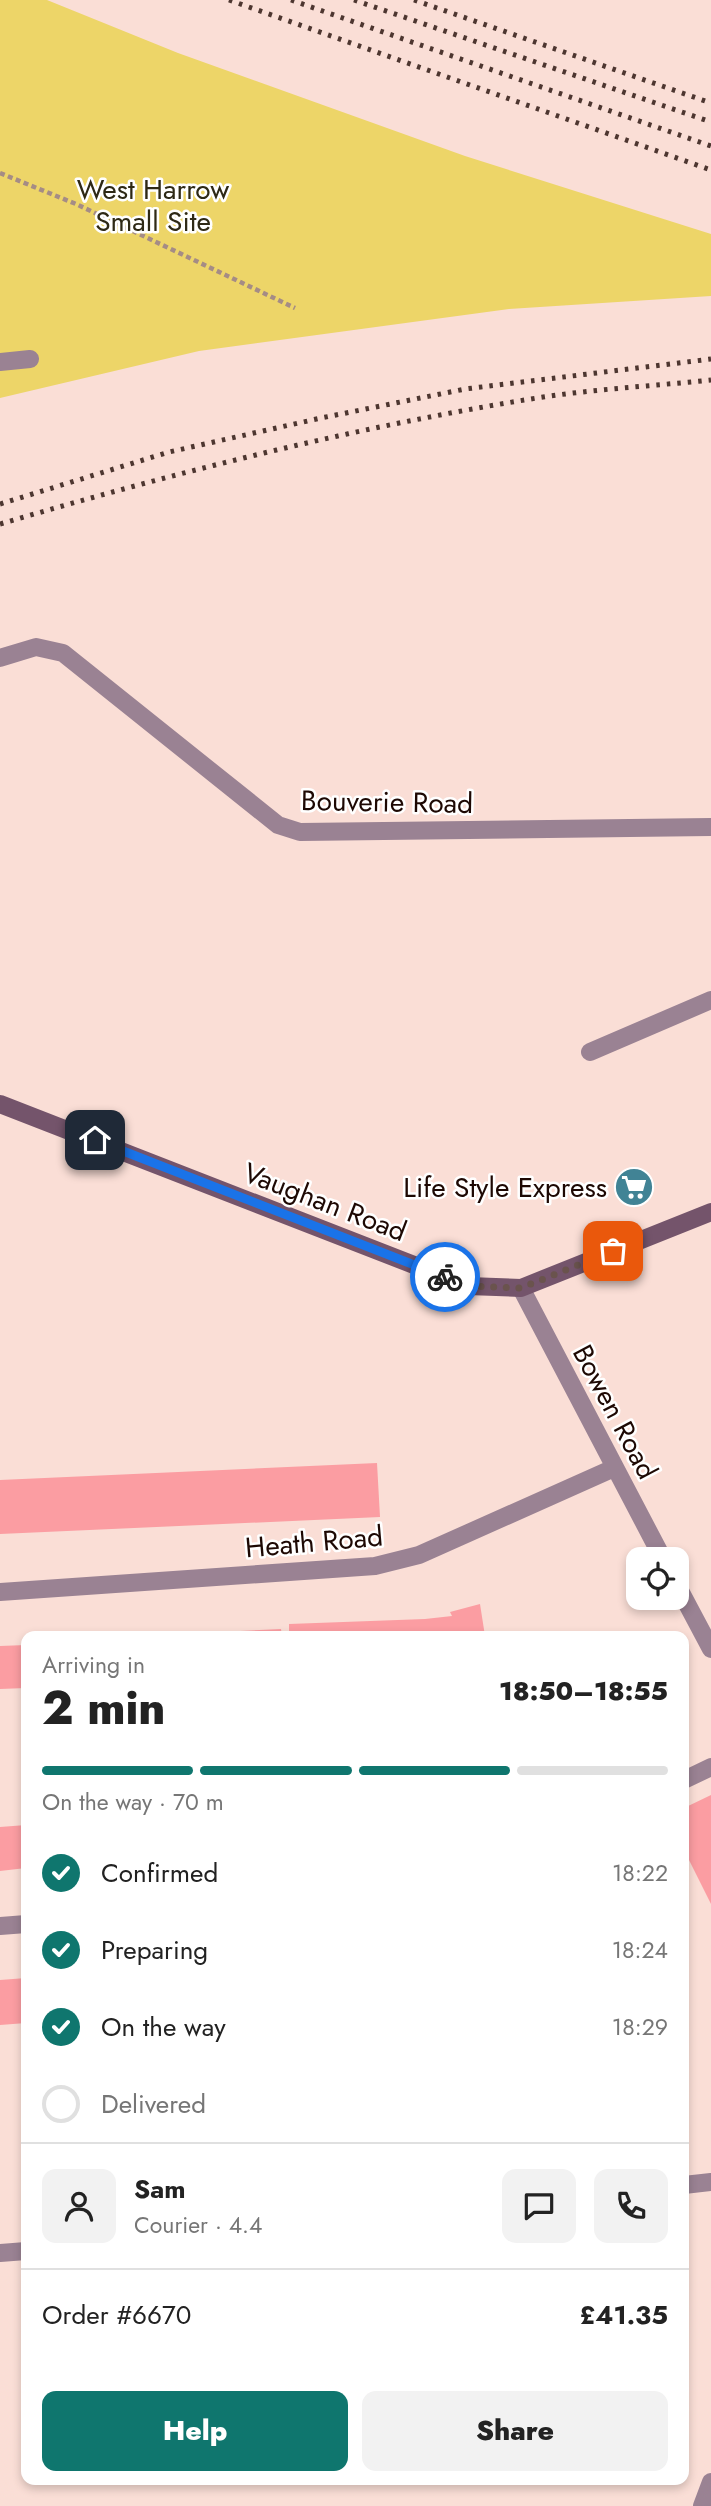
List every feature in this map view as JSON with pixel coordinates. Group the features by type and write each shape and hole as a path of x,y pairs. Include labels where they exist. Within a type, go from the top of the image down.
{"street":[{"path":"0,362 30,359"},
{"name":"Bouverie Road","path":"0,658 36,647 64,653 278,825 300,832 711,827"},
{"path":"590,1052 711,1000"},
{"name":"Vaughan Road","path":"0,1104 468,1286 521,1288 711,1212"},
{"name":"Bowen Road","path":"521,1288 657,1547"},
{"name":"Heath Road","path":"0,1592 375,1566 419,1555 614,1468"},
{"path":"689,1608 711,1648"},
{"path":"689,1778 711,1767"},
{"path":"0,1926 21,1924"},
{"path":"689,2184 711,2182"},
{"path":"0,2253 21,2251"},
{"path":"702,2506 711,2482"}],"path":[{"path":"0,173 76,204 295,308"}],"green space":[{"name":"West Harrow Small Site","path":"0,0 47,0 178,53 465,156 711,234 711,296 509,309 199,351 0,398"}],"building":[{"path":"377,1463 380,1517 0,1534 0,1480"},
{"path":"480,1604 484,1631 289,1631 289,1624 425,1619 452,1616 450,1612"},
{"path":"281,1629 281,1631 240,1631"},
{"path":"21,1645 21,1688 0,1689 0,1646"},
{"path":"711,1795 711,1904 689,1860 689,1806"},
{"path":"21,1825 21,1869 0,1871 0,1827"},
{"path":"21,1978 21,2023 0,2025 0,1980"}],"railway":[{"path":"229,0 711,170"},
{"path":"291,0 711,146"},
{"path":"354,0 711,122"},
{"path":"414,0 711,103"},
{"path":"0,504 169,452 321,418 465,389 711,359"},
{"path":"0,524 267,452 401,423 558,395 711,380"}],"way so far":[{"path":"445,1277 468,1286 521,1288 613,1251"}],"place":[{"name":"Life Style Express","path":"634,1187"}],"route":[{"path":"95,1140 445,1277"}]}
